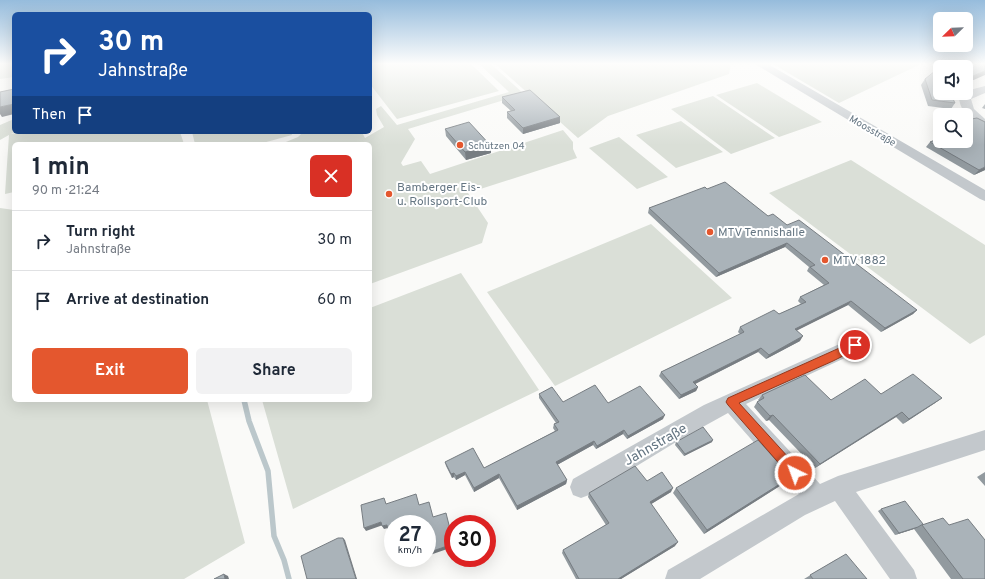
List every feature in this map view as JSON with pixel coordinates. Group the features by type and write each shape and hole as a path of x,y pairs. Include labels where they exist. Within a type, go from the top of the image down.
{"street":[{"name":"Moosstraße","path":"806,91 985,196"},
{"path":"979,91 969,94 964,98 965,104 969,112 985,124"},
{"name":"Jahnstraße","path":"581,487 643,450 731,402 830,358 855,345"},
{"path":"731,402 816,497"},
{"path":"677,579 816,497 838,487 985,440"},
{"path":"838,487 858,512 905,579"}],"shaded area":[{"path":"375,91 499,91 397,119"},
{"path":"508,91 521,91 524,94 408,129 415,139 401,163 403,166 421,161 430,174 563,130 573,142 573,149 577,158 468,193 488,223 482,243 372,283 372,142 286,142 298,137 301,134 363,134 365,138 384,127 377,115 376,109 381,106 397,125 509,92"},
{"path":"525,91 680,91 608,116 578,138"},
{"path":"730,91 770,91 822,122 779,137 716,95"},
{"path":"819,91 864,91 839,103"},
{"path":"713,96 775,138 731,154 671,109"},
{"path":"12,120 11,134 181,134 183,142 12,142 12,192 5,194 9,135 0,140 0,125"},
{"path":"681,121 723,152 676,168 636,135"},
{"path":"192,134 292,135 266,142 194,142"},
{"path":"619,137 668,177 637,189 589,148"},
{"path":"851,160 985,245 985,335 970,344 769,193"},
{"path":"0,208 12,210 12,402 208,402 245,543 184,579 0,579"},
{"path":"651,224 732,298 555,386 487,292"},
{"path":"461,273 539,390 293,509 263,402 372,402 372,307"}],"building":[{"path":"12,91 12,104 0,107 0,92"},
{"path":"531,91 560,117 523,128 507,112 515,110 502,97"},
{"path":"929,91 933,91 933,100 954,100 955,103 932,100"},
{"path":"977,118 985,122 985,167 979,170 940,148 973,148 973,119"},
{"path":"469,122 491,146 465,152 445,129"},
{"path":"725,182 768,216 773,214 787,225 799,220 917,310 885,328 851,301 795,329 803,336 769,355 761,348 693,382 698,387 681,395 661,372 744,332 740,327 774,310 779,314 806,302 800,297 829,283 810,267 815,265 787,243 719,273 649,208 705,187 707,189"},
{"path":"913,374 942,398 909,419 902,412 820,464 773,415 770,416 757,402 764,398 762,395 805,375 831,400 865,379 881,394"},
{"path":"595,385 608,403 640,386 665,415 628,436 624,430 597,446 594,441 556,462 567,480 517,506 499,474 474,488 465,472 456,476 454,473 451,474 445,462 473,448 484,468 558,430 554,424 559,422 539,394 552,387 563,402"},
{"path":"703,427 713,440 685,454 676,442"},
{"path":"758,440 791,477 707,530 676,488"},
{"path":"635,466 647,481 662,472 673,488 650,502 678,542 618,579 579,579 563,550 609,523 589,493"},
{"path":"416,494 419,505 429,502 432,515 384,515 384,526 382,526 381,522 364,528 361,505 384,498 386,504"},
{"path":"905,501 923,524 899,533 881,509"},
{"path":"446,513 446,515 444,515 444,547 436,550 436,516"},
{"path":"943,518 949,525 968,519 985,540 985,579 963,579 922,525"},
{"path":"338,538 343,538 356,579 307,579 301,556"},
{"path":"846,554 867,579 813,579 810,575"},
{"path":"224,574 225,579 214,579"}],"waterway":[{"path":"244,402 249,421 268,471 274,536 284,560 289,579"}],"place":[{"name":"Schützen 04","path":"460,145"},
{"name":"Bamberger Eis- u. Rollsport-Club","path":"389,194"},
{"name":"MTV Tennishalle","path":"710,232"},
{"name":"MTV 1882","path":"825,260"}],"route":[{"path":"795,473 731,402 830,358 855,345"}]}
